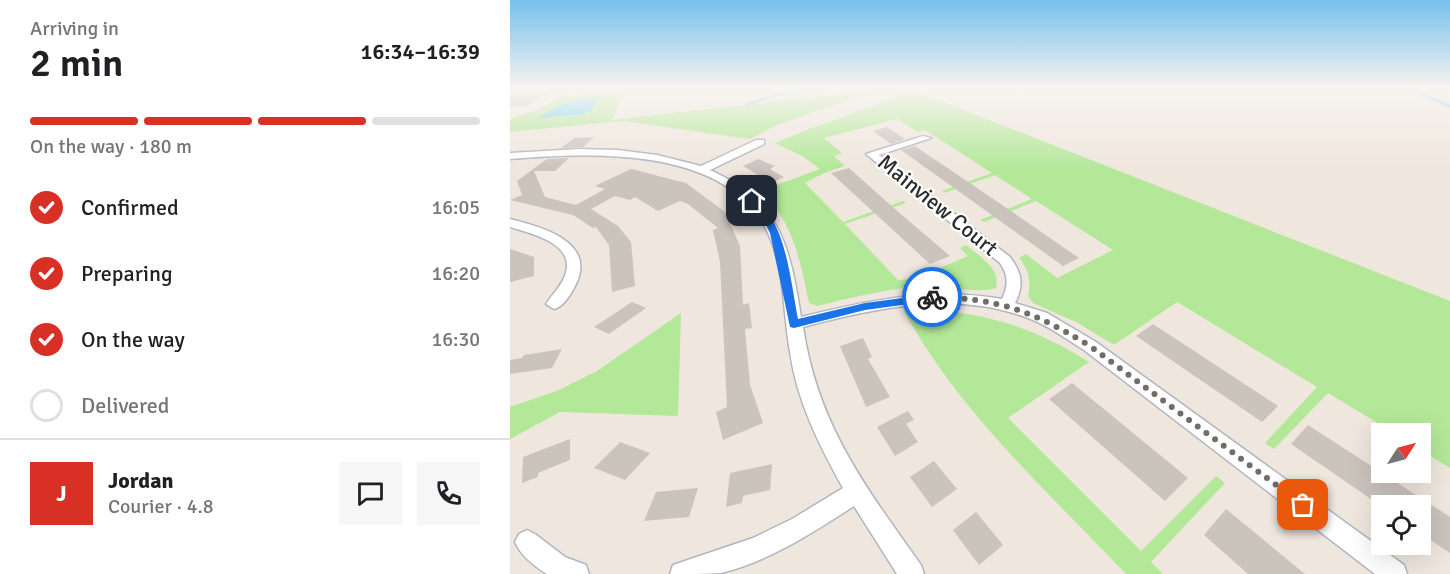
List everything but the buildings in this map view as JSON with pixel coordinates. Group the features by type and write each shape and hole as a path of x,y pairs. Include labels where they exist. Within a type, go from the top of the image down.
{"street":[{"name":"Mainview Court","path":"926,138 871,154 1005,260 1016,278 1016,286 1006,306"},
{"path":"701,170 759,142"},
{"path":"513,159 617,154 660,159 701,170 740,191 768,220 780,252 801,364 816,416 830,447 856,491 912,574"},
{"path":"510,223 556,238 566,245 572,255 575,266 572,279 565,292 554,304"},
{"path":"794,324 865,306 921,297 977,300 1036,315 1090,346 1395,574"},
{"path":"682,574 757,549 800,527 856,491"},
{"path":"527,542 544,559 566,572 577,574"}],"green space":[{"path":"522,115 614,115 612,120 658,115 806,115 775,126 750,139 623,121 510,132 510,119"},
{"path":"848,115 976,115 1450,301 1450,468 1431,456 1431,423 1378,423 1328,393 1274,449 1265,443 1317,387 1177,302 1114,345 1078,323 1033,303 1028,296 1027,271 1019,258 1026,254 1057,278 1113,250 1036,201 984,222 980,220 1032,199 995,175 944,193 942,191 992,173 925,130 918,132 897,119 824,138 842,153 834,156 845,166 805,183 843,222 903,201 906,203 845,224 898,280 914,279 968,256 960,248 966,245 992,269 997,281 996,288 982,290 935,286 913,287 872,293 817,306 809,303 799,257 788,229 781,216 760,191 820,169 802,156 775,143"},
{"path":"927,310 971,314 1012,325 1051,341 1089,362 1008,418 1141,551 1216,476 1225,483 1151,562 1163,574 1126,574 1006,449 951,383 926,348 904,311"},
{"path":"681,313 678,416 560,412 510,439 510,407 559,390 597,371"}],"water":[{"path":"544,115 575,115 538,118"}],"way so far":[{"path":"932,297 977,300 1006,306 1036,315 1060,328 1090,346 1303,505"}],"route":[{"path":"752,201 768,220 774,233 794,324 865,306 932,297"}]}
